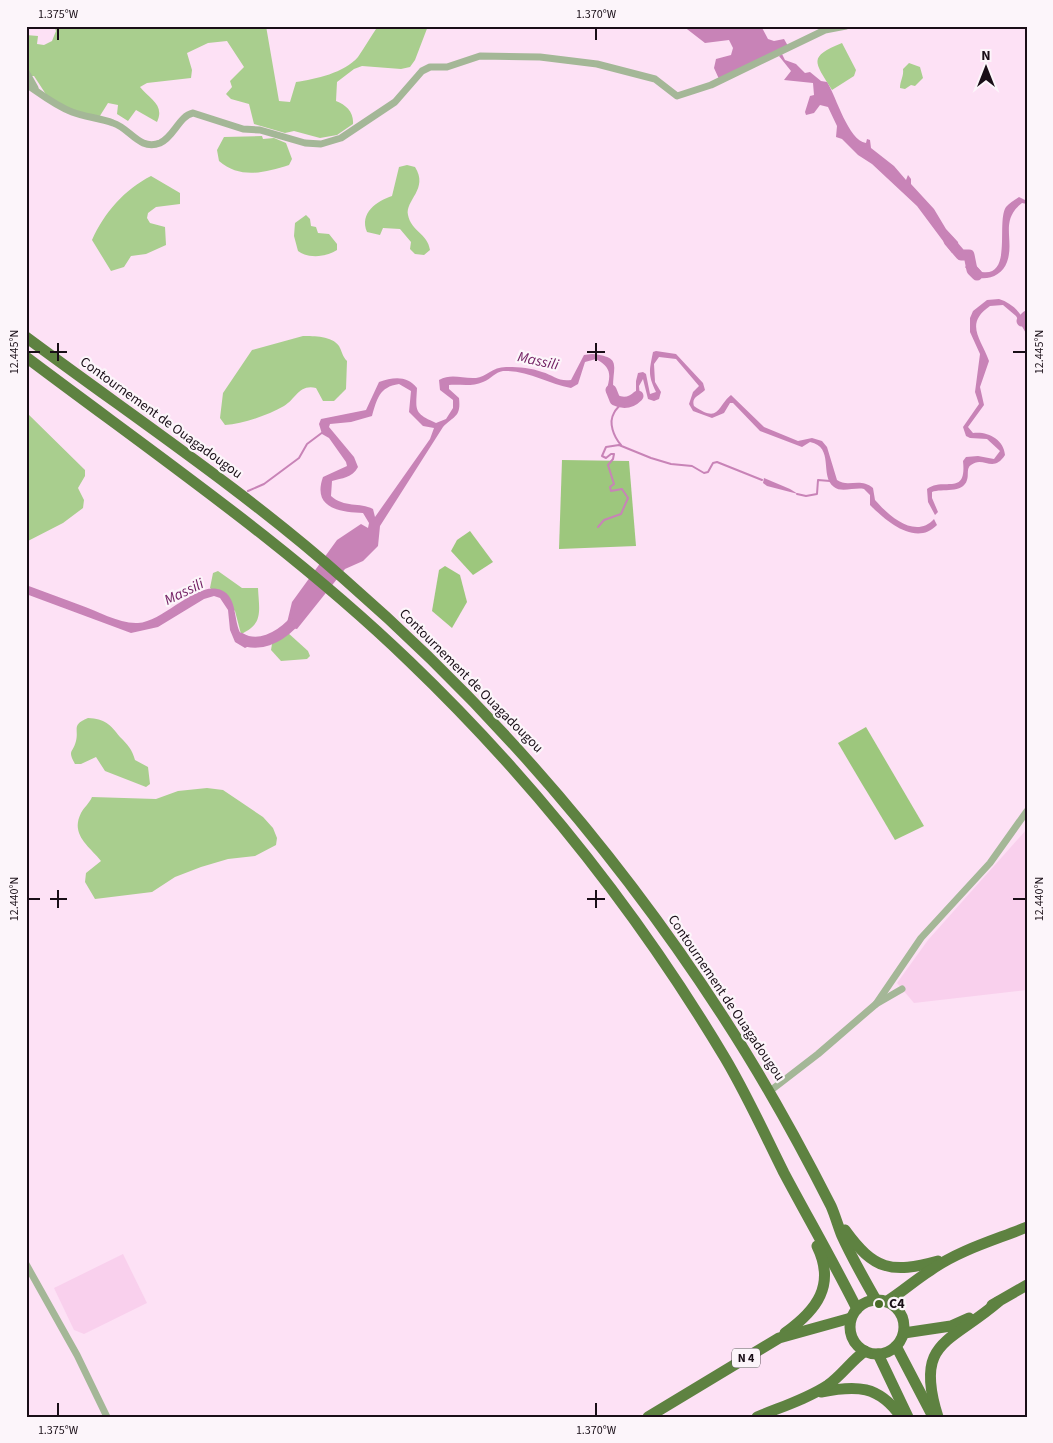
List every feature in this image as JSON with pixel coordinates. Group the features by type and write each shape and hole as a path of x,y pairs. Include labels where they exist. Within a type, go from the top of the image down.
{"highway":[{"name":"Contournement de Ouagadougou","path":"26,337 253,505 343,578 497,726 568,805 633,888 723,1016 770,1091 833,1210 844,1241 881,1301"},
{"path":"26,357 230,510 311,574 410,661 456,708 558,823 658,954 726,1059 809,1221 854,1314 850,1332 853,1339 865,1351 878,1354 889,1352 896,1346 904,1333 902,1315 892,1305 881,1301"},
{"path":"833,1210 858,1248 880,1265 893,1269 907,1268 956,1256"},
{"path":"778,1338 809,1314 819,1300 824,1288 825,1274 822,1258 813,1239 809,1221"},
{"name":"N 4","path":"648,1417 778,1338 854,1314 865,1303 881,1301 905,1290 931,1270 956,1256 1027,1227"},
{"path":"904,1333 951,1326 1027,1285"},
{"path":"938,1417 928,1377 931,1362 937,1350 946,1340 979,1318 998,1302"},
{"path":"896,1346 933,1417"},
{"path":"758,1417 810,1395 828,1384 849,1363 865,1351"},
{"path":"878,1354 908,1417"},
{"path":"810,1395 853,1387 870,1390 884,1398 901,1417"}],"street":[{"path":"26,84 44,98 72,112 115,123 142,143 150,145 161,143 171,135 188,114 193,112 243,128 260,130 305,143 321,144 341,138 395,102 422,71 430,67 447,67 472,57 540,57 597,64 655,79 677,96 711,85 825,30 846,26"},
{"path":"26,72 36,91"},
{"path":"876,1004 921,938 990,863 1027,811"},
{"path":"770,1091 818,1054 876,1004 902,989"},
{"path":"26,1264 76,1353 107,1417"}],"shaded area":[{"path":"683,26 761,26 768,39 774,41 784,39 788,46 719,79 714,68 716,59 731,55 733,48 729,40 705,43"},
{"path":"782,54 785,60 796,64 805,73 810,72 821,81 827,82 848,127 860,140 866,143 867,139 870,140 871,148 894,166 906,180 908,175 911,179 911,184 934,209 946,229 958,242 959,251 952,253 917,206 872,164 858,155 842,139 836,137 837,126 828,107 820,105 814,113 806,115 805,112 810,96 814,95 813,83 784,80 791,71 779,56"},
{"path":"1019,197 1027,201 1027,204 1022,203 1011,217 1009,224 1009,254 1005,267 997,274 988,278 972,276 965,267 970,262 973,262 982,272 992,271 997,266 1001,258 1003,214 1006,207"},
{"path":"999,299 1010,304 1019,312 1025,323 1027,335 1016,316 1003,305 990,306 978,319 976,325 977,332 989,361 980,387 984,405 968,427 973,433 984,433 998,440 1004,449 1005,455 1001,460 992,464 975,462 969,468 967,480 961,487 932,492 932,498 938,512 935,515 928,502 927,489 940,484 958,483 963,472 963,461 966,457 978,456 994,459 1000,451 987,439 966,436 963,427 979,404 975,392 980,354 970,332 970,318 973,311 987,300"},
{"path":"653,352 676,354 703,383 705,390 693,403 694,406 702,411 713,413 717,411 731,395 764,427 798,441 812,438 822,441 827,447 837,480 845,483 863,483 873,488 875,500 894,518 910,526 919,527 927,525 934,519 937,525 929,531 911,533 893,524 870,505 870,495 864,489 840,490 834,487 827,476 825,456 818,445 810,442 802,447 760,431 733,403 730,403 724,413 712,418 693,411 689,404 693,392 699,386 676,359 659,357 654,364 655,382 661,392 659,399 654,401 648,399 643,379 639,386 640,397 635,402 625,404 625,400 636,394 638,373 643,372 646,374 650,394 656,392 650,373"},
{"path":"584,355 602,355 612,360 614,363 613,389 617,403 613,402 606,392 609,381 608,369 596,359 585,362 578,384 571,388 512,371 503,371 479,384 449,385 449,389 459,398 458,412 443,427 380,526 378,546 363,561 345,569 297,629 292,628 282,634 280,632 286,627 292,602 337,540 361,524 368,528 369,523 363,513 337,509 324,502 321,496 323,477 347,466 329,438 322,434 319,424 321,419 366,410 379,382 399,378 409,381 417,388 416,401 418,410 423,416 436,423 446,419 453,408 453,400 440,390 439,380 453,377 476,378 498,368 508,367 534,370 559,379 571,380","holes":["399,384 411,391 409,412 423,426 434,428 430,439 375,517 373,509 336,500 331,496 332,481 350,475 358,467 354,457 329,427 330,424 351,422 372,416 380,395 387,388"]},
{"path":"764,478 798,494 767,486 763,483"},
{"path":"26,585 131,623 148,621 202,591 212,588 221,590 226,593 233,604 241,634 254,639 255,643 245,648 235,642 230,630 228,610 220,598 214,596 204,599 158,627 131,633 26,594"},
{"path":"1027,829 1027,990 914,1003 897,983 928,940"},
{"path":"123,1254 147,1303 84,1334 74,1330 54,1288"}],"green space":[{"path":"54,26 266,26 279,101 290,102 296,82 338,71 352,63 378,26 428,26 415,60 410,67 401,69 362,66 354,69 337,82 336,101 349,110 353,124 337,135 320,138 294,131 285,133 254,124 249,104 231,99 226,94 232,87 230,81 244,67 227,41 208,43 187,53 192,70 191,78 147,83 140,87 158,107 159,116 157,122 136,110 128,121 117,114 118,105 108,103 98,119 51,102 34,76 26,76 26,35 38,36 37,44 44,45 52,41 56,31"},
{"path":"842,43 856,70 854,76 832,90 818,66 819,56"},
{"path":"909,63 920,67 923,78 915,86 911,85 905,89 900,88 903,69"},
{"path":"262,136 263,139 274,138 286,143 292,159 289,165 252,173 235,170 219,161 217,150 224,137"},
{"path":"407,165 415,167 419,175 418,188 410,204 408,215 412,225 429,245 430,250 424,255 415,254 410,249 411,242 400,229 383,228 380,235 367,232 365,225 365,219 371,209 381,201 392,196 399,167"},
{"path":"151,176 180,193 180,204 156,207 148,213 147,218 150,223 165,227 166,245 146,254 131,256 124,267 111,271 92,240 103,220 116,203 141,181"},
{"path":"306,215 310,219 311,226 316,227 318,233 329,234 337,244 337,250 318,256 302,254 298,251 294,236 295,223"},
{"path":"303,336 327,338 339,346 347,361 346,389 334,401 323,401 316,388 306,388 284,406 271,413 247,421 225,425 220,418 223,393 252,350"},
{"path":"26,412 85,470 85,476 78,488 84,500 83,508 63,523 26,542"},
{"path":"562,460 629,461 636,546 559,549"},
{"path":"470,531 493,562 473,575 451,551 457,540"},
{"path":"445,566 460,575 467,602 452,628 432,611 439,570"},
{"path":"218,571 242,588 258,588 259,610 257,621 254,626 241,634 235,611 210,588 213,573"},
{"path":"287,632 308,651 310,656 307,659 281,661 271,650 273,638"},
{"path":"88,718 103,721 113,729 129,747 135,760 148,767 150,784 146,787 105,771 96,757 81,764 75,764 71,752 77,737 77,728 79,723"},
{"path":"866,727 924,826 895,840 838,743"},
{"path":"207,788 223,790 263,817 273,828 277,838 276,845 255,856 228,859 201,867 175,877 152,892 95,899 85,882 86,873 101,861 82,840 78,828 81,813 92,797 156,799 178,791"}],"waterway":[{"path":"949,241 961,255 969,255 972,270 977,275"},
{"path":"1022,321 1027,316"},
{"name":"Massili","path":"611,390 615,400 621,402 630,401 638,396"},
{"path":"621,403 612,417 612,425 614,434 621,445"},
{"path":"248,491 264,484 299,458 307,444 323,432"},
{"path":"598,527 604,520 621,514 628,498 622,489 611,491 610,487 614,484 608,465 613,459 614,454 606,458 602,456 606,447 619,445 671,464 692,466 704,473 708,472 713,463 717,462 762,480"},
{"path":"797,494 806,496 817,494 818,480 830,481"},
{"name":"Massili","path":"240,638 247,641 261,642 275,637 292,624"}],"place":[{"name":"C4","path":"879,1304"}]}
